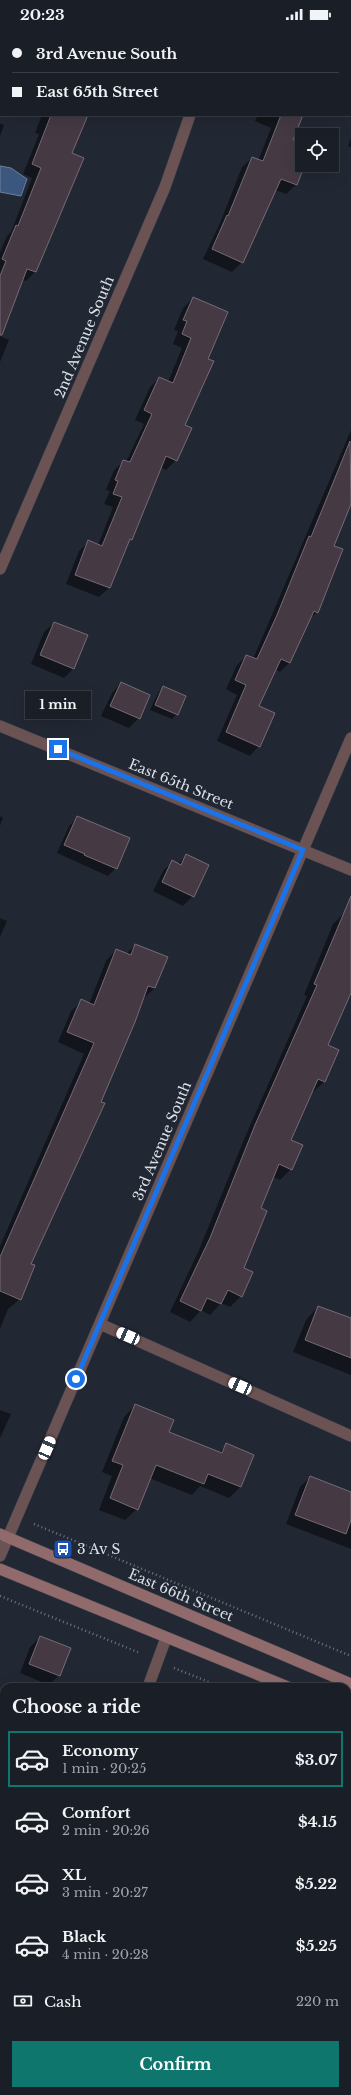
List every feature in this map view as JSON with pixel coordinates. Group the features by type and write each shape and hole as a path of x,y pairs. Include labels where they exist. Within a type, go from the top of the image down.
{"main road":[{"name":"East 66th Street","path":"4,1536 349,1683"},
{"path":"0,1570 278,1683"}],"street":[{"name":"2nd Avenue South","path":"0,569 165,187 190,116"},
{"name":"East 65th Street","path":"0,726 351,870"},
{"name":"3rd Avenue South","path":"0,1556 4,1536 17,1517 351,738"},
{"path":"100,1324 351,1436"},
{"path":"150,1683 166,1638"}],"path":[{"path":"17,1517 351,1656"},
{"path":"0,1596 211,1683"}],"water":[{"path":"0,166 11,168 27,179 21,196 0,192"}],"building":[{"path":"51,116 88,116 72,153 84,158 36,272 27,269 2,335 0,335 0,276 6,261 2,259 16,225 18,226 41,168 32,164"},
{"path":"281,116 303,116 298,128 295,128 293,140 295,141 295,172 302,172 297,185 281,179 243,263 212,249 227,215 228,216 252,157 263,161"},
{"path":"193,297 228,312 208,359 214,361 185,425 192,428 177,461 166,456 132,540 130,539 110,588 75,575 88,540 102,546 122,497 113,494 118,481 115,480 123,460 130,462 152,414 144,410 159,377 173,383 191,338 182,334 187,321 183,320"},
{"path":"350,441 351,504 334,546 343,549 318,613 314,611 290,663 281,659 259,706 275,713 260,747 226,732 246,685 235,680 246,655 257,659 277,615 309,536 311,537"},
{"path":"54,622 88,635 74,669 40,655"},
{"path":"121,682 150,695 140,719 110,706"},
{"path":"163,686 186,696 178,715 155,705"},
{"path":"77,816 130,838 117,869 64,845"},
{"path":"186,854 209,865 194,897 162,882 172,860 181,865"},
{"path":"351,896 351,993 328,1045 339,1050 325,1082 318,1079 291,1140 303,1145 292,1170 279,1164 261,1208 267,1211 244,1268 253,1272 242,1297 228,1290 221,1304 207,1298 201,1311 180,1301 210,1238 255,1125 317,985 314,984"},
{"path":"135,944 168,957 155,988 148,986 135,1022 101,1102 105,1103 31,1264 35,1265 21,1300 0,1291 0,1257 94,1043 67,1032 81,999 94,1005 116,949 131,955"},
{"path":"318,1306 351,1318 351,1358 305,1340"},
{"path":"135,1404 174,1420 169,1432 222,1453 226,1443 254,1455 241,1487 208,1474 204,1484 156,1465 138,1510 110,1498 123,1465 112,1461"},
{"path":"310,1476 351,1492 351,1520 346,1534 295,1515"},
{"path":"40,1636 71,1648 60,1676 29,1664"}],"place":[{"name":"3 Av S","path":"63,1549"}],"route":[{"path":"58,749 303,850 76,1379"}]}
